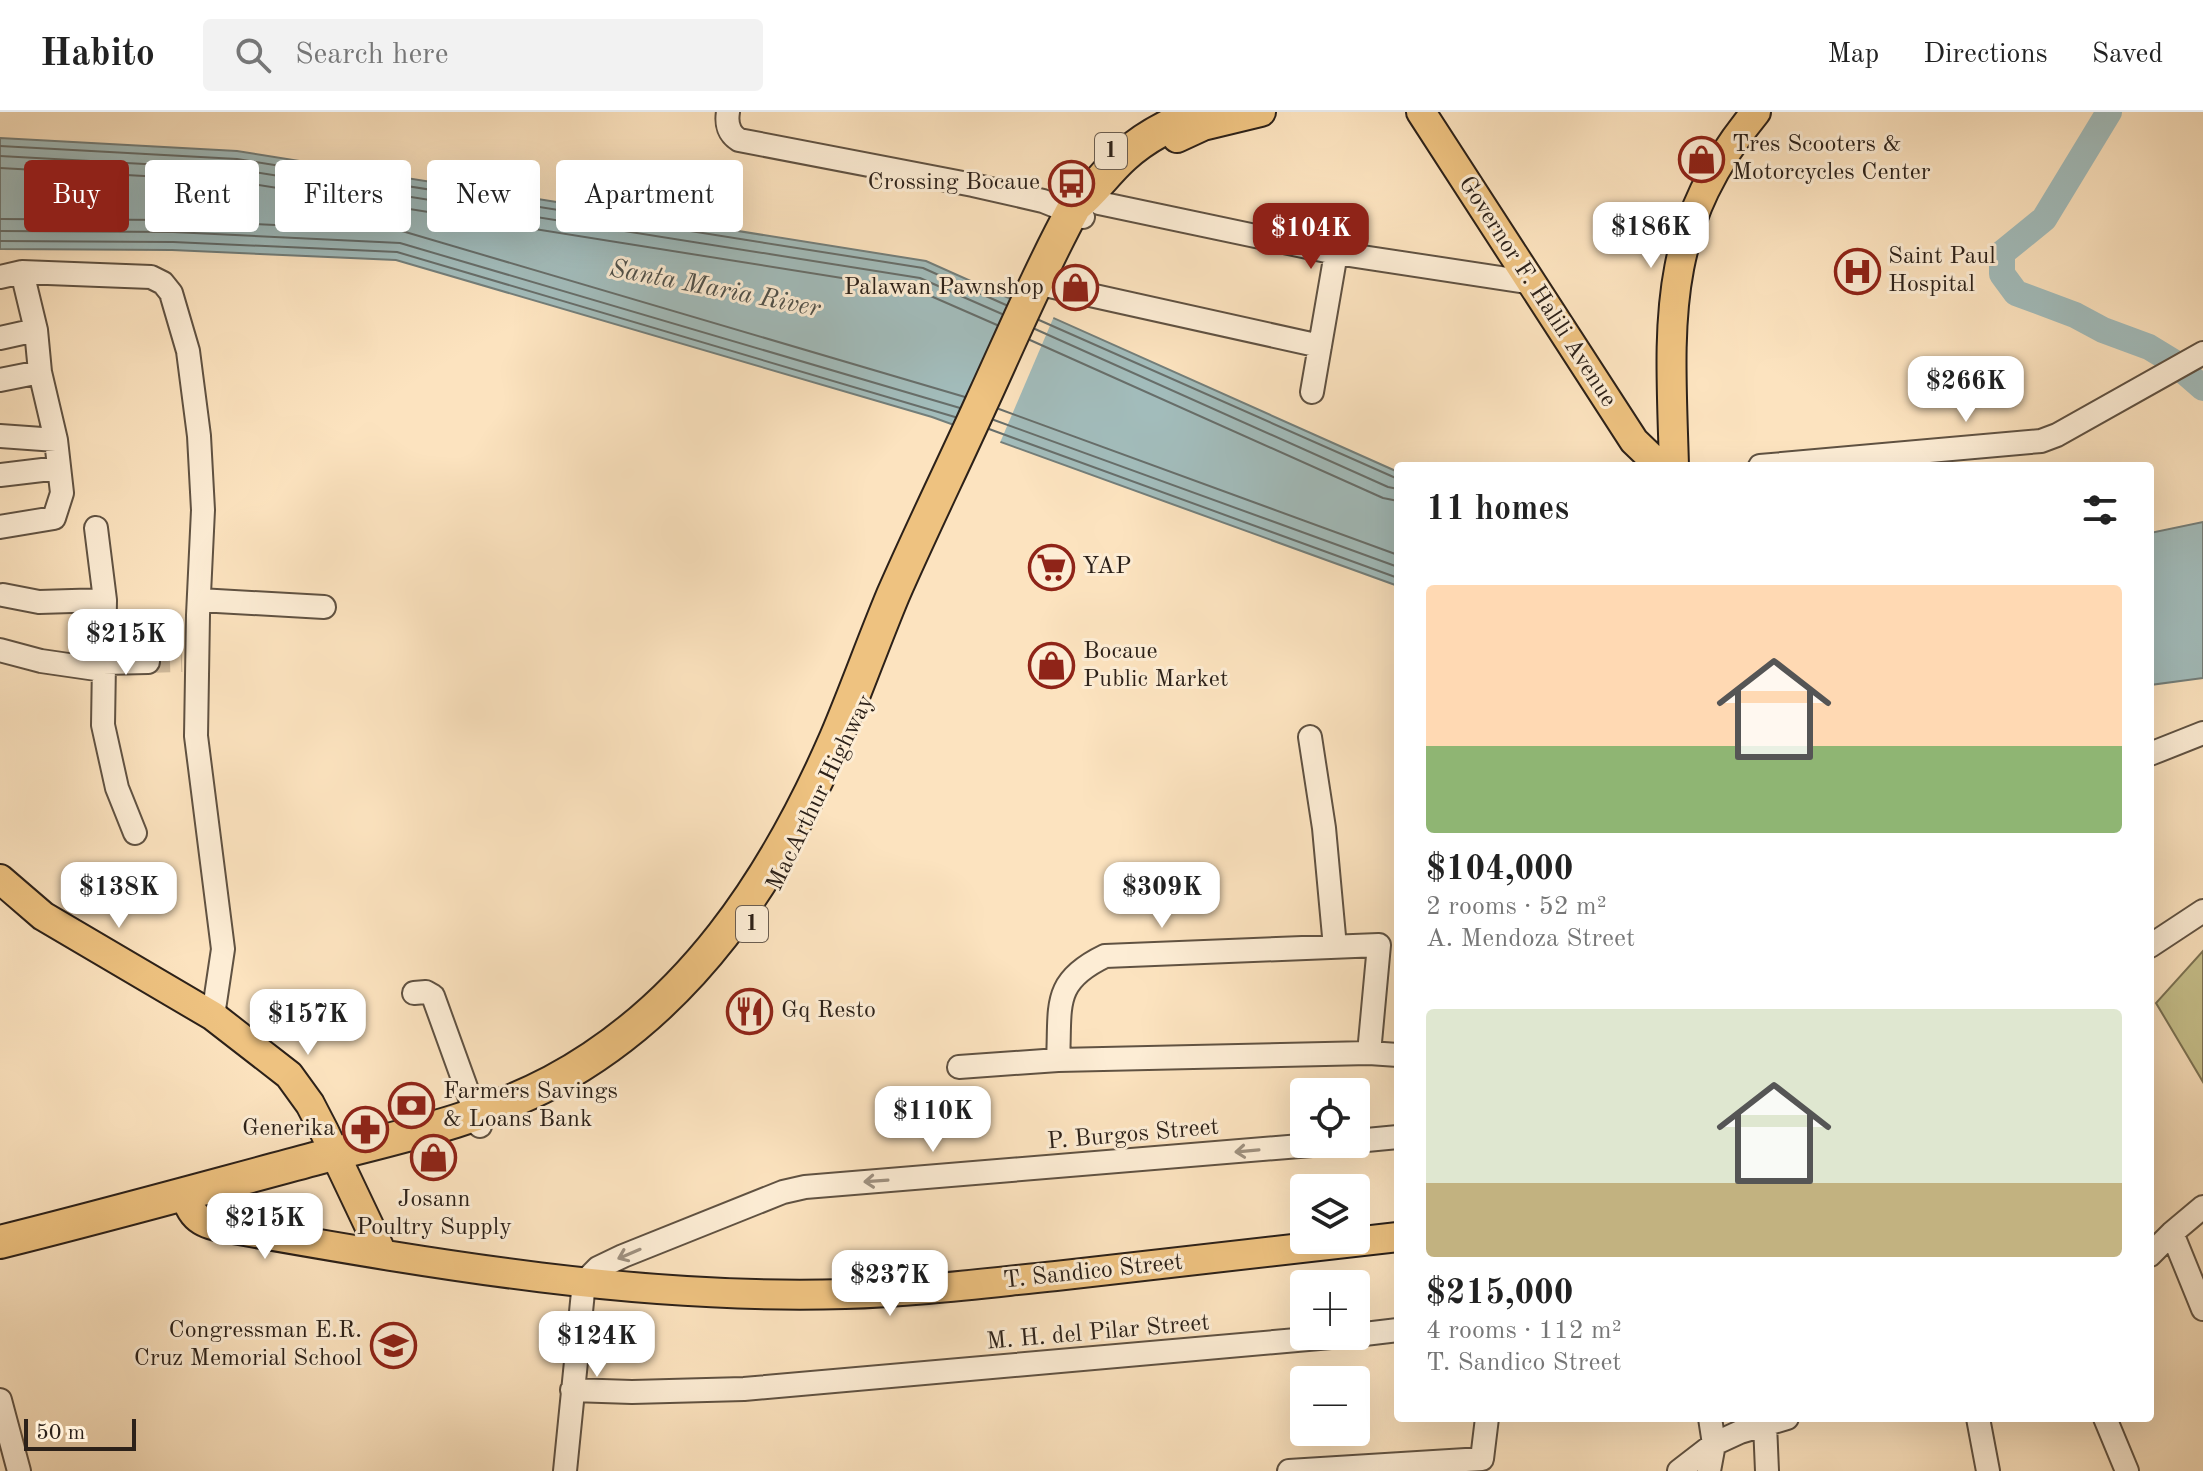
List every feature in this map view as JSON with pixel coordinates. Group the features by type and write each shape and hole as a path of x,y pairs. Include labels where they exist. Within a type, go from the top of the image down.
{"highway":[{"name":"1","path":"1087,203 1141,143 1166,127 1202,112"},
{"name":"MacArthur Highway","path":"0,1242 93,1219 135,1220 187,1200 478,1121 588,1061 649,1016 696,969 739,915 776,859 823,766 894,594 970,448 1042,288 1087,203"}],"main road":[{"name":"MacArthur Highway","path":"1164,112 1136,129 1098,165 1080,190 1087,203 1174,139 1203,126 1261,112"},
{"name":"Governor F. Halili Avenue","path":"1421,112 1634,441 1656,462"},
{"path":"1674,462 1672,331 1678,267 1687,229 1701,196 1726,151 1756,112"},
{"path":"0,879 43,916 213,1016 289,1075 310,1104 382,1253"},
{"name":"T. Sandico Street","path":"187,1200 197,1218 223,1227 584,1282 710,1293 844,1294 978,1284 1394,1237"}],"street":[{"path":"728,112 732,135 739,140 1043,201 1087,203 1336,253 1533,283"},
{"path":"1312,392 1336,253"},
{"path":"0,527 54,518 62,493 56,440 40,372 36,330 11,275 151,277 163,283 171,293 188,351 199,436 203,510 199,600 190,660 196,736 223,949 213,1016"},
{"path":"1042,288 1320,346"},
{"path":"0,338 36,330"},
{"path":"1805,462 2041,441 2187,362"},
{"path":"0,380 40,372"},
{"path":"0,436 56,440"},
{"path":"0,475 59,468"},
{"path":"96,528 105,600 103,725 117,788 135,833"},
{"path":"3,595 39,602 105,600"},
{"path":"199,600 324,607"},
{"path":"0,650 41,661 103,666 148,662"},
{"path":"2154,752 2203,733"},
{"path":"1310,737 1324,828 1335,947"},
{"path":"2154,943 2203,911"},
{"path":"1058,1060 1061,1002 1068,980 1085,966 1105,956 1379,945 1369,1053"},
{"path":"414,993 426,992 433,996 478,1121"},
{"path":"959,1067 1058,1060 1394,1055"},
{"path":"1370,1140 1394,1137"},
{"name":"P. Burgos Street","path":"584,1282 598,1268 623,1256 783,1192 805,1187 1290,1147"},
{"path":"2154,1251 2203,1207"},
{"path":"2172,1233 2203,1309"},
{"path":"565,1471 584,1282"},
{"path":"1370,1333 1394,1330"},
{"name":"M. H. del Pilar Street","path":"572,1390 744,1389 1290,1341"},
{"path":"0,1400 19,1471"},
{"path":"1289,1471 1482,1459 1487,1422"},
{"path":"1709,1471 1714,1444 1711,1422"},
{"path":"1679,1471 1714,1444 1773,1422"},
{"path":"1767,1471 1776,1422"},
{"path":"1979,1422 1988,1471"},
{"path":"2107,1422 2127,1471"}],"shaded area":[{"path":"2203,951 2203,1082 2156,1003"}],"water":[{"name":"Santa Maria River","path":"0,138 237,151 293,160 275,160 275,232 411,232 411,179 427,181 427,232 540,232 540,199 556,202 556,232 743,232 926,261 1394,470 1394,585 932,417 396,260 172,250 0,249"},
{"path":"2203,522 2203,678 2154,684 2154,532"}],"pier":[{"path":"1018,298 1055,314 999,445 961,431"}],"waterway":[{"path":"2109,112 2044,219 2002,253 2002,274 2016,293 2149,347 2172,361 2203,388"}],"tunnel":[{"path":"148,662 182,661"}],"place":[{"name":"Tres Scooters & Motorcycles Center","path":"1701,159"},
{"name":"Crossing Bocaue","path":"1071,183"},
{"name":"Saint Paul Hospital","path":"1857,271"},
{"name":"Palawan Pawnshop","path":"1075,288"},
{"name":"YAP","path":"1051,567"},
{"name":"Bocaue Public Market","path":"1052,666"},
{"name":"Gq Resto","path":"750,1011"},
{"name":"Farmers Savings & Loans Bank","path":"412,1106"},
{"name":"Generika","path":"366,1129"},
{"name":"Josann Poultry Supply","path":"434,1158"},
{"name":"Congressman E.R. Cruz Memorial School","path":"393,1345"}]}
